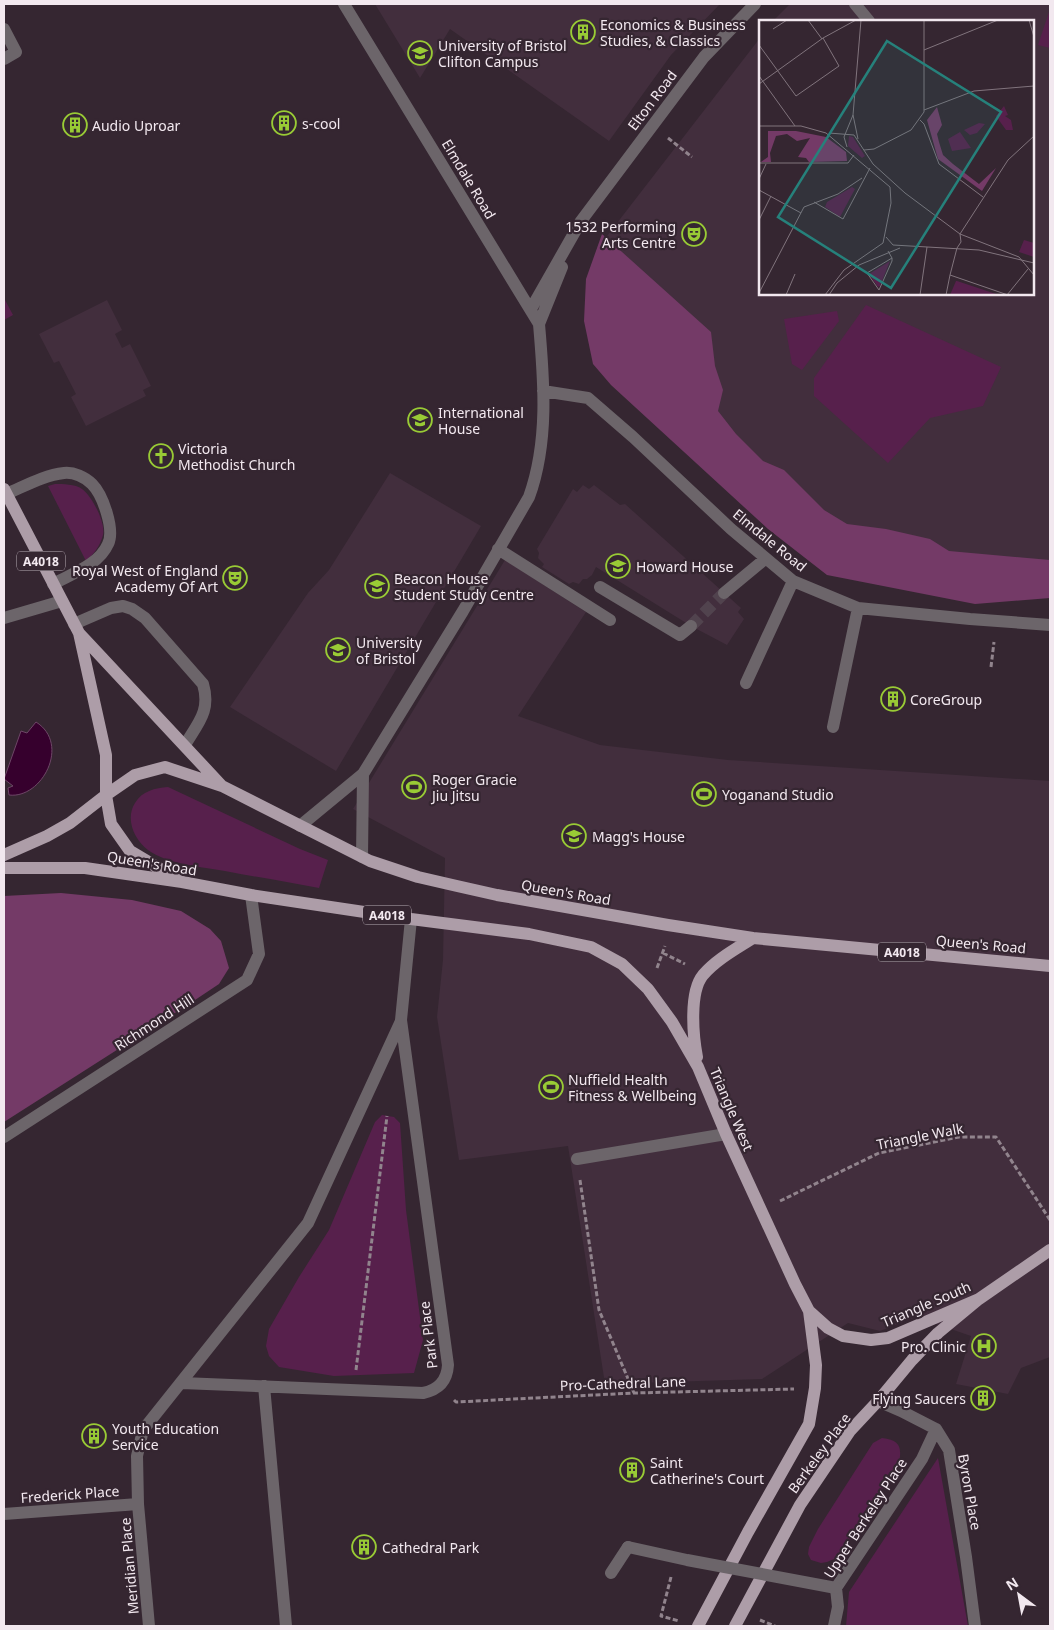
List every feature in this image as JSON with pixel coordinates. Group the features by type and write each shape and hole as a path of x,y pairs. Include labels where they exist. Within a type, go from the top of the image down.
{"main road":[{"name":"A4018","path":"5,492 77,628 222,786"},
{"name":"A4018","path":"77,628 106,755 106,795 111,824 130,852 182,882"},
{"name":"Queen's Road","path":"4,855 70,824 135,775 165,767 222,786 362,857 418,877 497,895 753,938 1050,966"},
{"name":"Queen's Road","path":"4,868 85,868 411,919 529,934 591,947"},
{"name":"A4018","path":"698,1067 693,1035 696,988 703,975 722,957 753,938"},
{"name":"Triangle West","path":"591,947 622,964 648,989 672,1022 698,1067 726,1134 808,1311"},
{"name":"Triangle South","path":"808,1311 828,1328 843,1336 871,1340 888,1338 979,1299 1050,1250"},
{"name":"Berkeley Place","path":"735,1626 800,1505 850,1431 938,1333 979,1299"},
{"name":"Berkeley Place","path":"698,1626 743,1540 809,1424 815,1388 816,1365 808,1311"}],"street":[{"name":"Elmdale Road","path":"344,4 540,324 544,385 588,398 633,437 731,529 793,581 858,608 1050,625"},
{"name":"Elton Road","path":"531,309 581,221 704,57 755,4"},
{"path":"855,4 868,20"},
{"path":"4,29 16,52 4,59"},
{"name":"Elton Road","path":"540,324 581,221"},
{"path":"300,826 363,774 463,611 529,497 536,477 543,421 544,385"},
{"path":"5,492 41,479 65,473 79,475 92,484 102,500 111,532 108,544 98,557 88,565 53,584"},
{"path":"498,549 610,620"},
{"path":"724,593 765,559"},
{"path":"746,682 793,581"},
{"path":"600,587 680,636 691,626"},
{"path":"4,618 62,601"},
{"path":"77,628 111,608 123,606 132,609 146,618 203,684 206,695 204,712 184,745"},
{"path":"833,727 858,608"},
{"path":"362,857 363,774"},
{"name":"Richmond Hill","path":"4,1137 247,980 259,954 251,895"},
{"name":"Park Place","path":"182,1383 423,1393 433,1391 447,1376 448,1365 402,1020 411,919"},
{"name":"Park Place","path":"138,1504 137,1456 142,1430 182,1383 308,1223 402,1020"},
{"path":"577,1159 726,1134"},
{"path":"264,1386 286,1626"},
{"path":"878,1401 936,1429"},
{"name":"Upper Berkeley Place","path":"834,1626 838,1607 836,1588 922,1459 936,1429"},
{"name":"Byron Place","path":"936,1429 949,1450 975,1626"},
{"name":"Frederick Place","path":"4,1514 138,1504"},
{"name":"Meridian Place","path":"138,1504 149,1626"},
{"path":"611,1573 628,1547 836,1588"}],"path":[{"path":"652,125 692,156"},
{"path":"991,667 993,653"},
{"path":"353,1390 387,1116"},
{"name":"Triangle Walk","path":"761,1209 879,1153 959,1137 996,1137 1050,1220"},
{"path":"577,1159 598,1310 634,1393"},
{"name":"Pro-Cathedral Lane","path":"441,1384 456,1402 634,1393 815,1388"},
{"path":"661,1616 671,1577 664,1575"}],"shaded area":[{"path":"375,4 720,4 671,55 609,141 450,29 420,78"},
{"path":"790,4 1050,4 1050,587 752,505 600,245 759,39 759,295 1034,295 1034,20 774,20"},
{"path":"1050,9 1050,48 1038,45"},
{"path":"602,234 711,332 715,366 723,390 718,411 736,434 763,461 784,470 824,510 847,524 886,529 930,539 949,551 1050,560 1050,598 975,604 827,575 768,529 611,385 593,364 584,321 586,279"},
{"path":"4,298 13,315 4,320"},
{"path":"107,300 122,330 115,334 122,348 130,344 151,386 143,390 146,396 86,426 71,397 76,394 59,361 54,363 39,334"},
{"path":"866,305 1001,367 983,406 930,418 888,463 814,396 814,378"},
{"path":"837,311 839,321 802,370 792,364 784,319"},
{"name":"University of Bristol","path":"390,473 481,526 336,771 230,707 308,593 329,570"},
{"path":"55,484 72,485 82,489 90,497 100,517 103,530 102,539 92,556 86,561 48,486"},
{"name":"Howard House","path":"583,485 589,489 594,485 620,505 625,504 741,608 738,612 744,619 727,645 691,626 596,567 592,575 587,579 583,579 579,584 573,582 569,584 542,567 544,564 538,558 539,553 537,549 573,489 577,492"},
{"path":"505,560 586,612 518,716 600,745 728,760 1050,781 1050,1357 1021,1368 1008,1394 956,1384 971,1336 916,1317 880,1331 848,1323 762,1379 605,1384 568,1146 459,1160 437,1017 443,960 445,858 353,809"},
{"path":"36,722 46,732 51,743 52,756 48,768 32,788 21,794 9,795 8,788 13,786 4,779 21,731 27,733"},
{"path":"168,787 300,849 328,860 319,888 185,864 165,859 148,850 135,835 132,828 132,809 138,799 145,793 154,789"},
{"path":"61,893 132,900 181,911 210,929 221,941 229,968 219,984 4,1122 4,896"},
{"path":"382,1115 394,1117 400,1123 406,1210 423,1340 414,1373 334,1376 279,1367 269,1356 266,1346 269,1329 329,1230 375,1122"},
{"path":"882,1438 893,1440 898,1445 900,1449 899,1463 848,1543 834,1559 821,1563 811,1560 808,1554 809,1547 818,1529 873,1443"},
{"path":"938,1458 968,1626 846,1626 849,1592"}],"tunnel":[{"path":"691,626 724,593"}],"place":[{"name":"Economics & Business Studies, & Classics","path":"583,32"},
{"name":"University of Bristol Clifton Campus","path":"420,53"},
{"name":"s-cool","path":"284,123"},
{"name":"Audio Uproar","path":"75,125"},
{"name":"1532 Performing Arts Centre","path":"694,234"},
{"name":"International House","path":"420,420"},
{"name":"Victoria Methodist Church","path":"161,456"},
{"name":"Howard House","path":"618,566"},
{"name":"Royal West of England Academy Of Art","path":"235,578"},
{"name":"Beacon House Student Study Centre","path":"377,586"},
{"name":"University of Bristol","path":"338,650"},
{"name":"CoreGroup","path":"893,699"},
{"name":"Roger Gracie Jiu Jitsu","path":"414,787"},
{"name":"Yoganand Studio","path":"704,794"},
{"name":"Magg's House","path":"574,836"},
{"name":"Nuffield Health Fitness & Wellbeing","path":"551,1087"},
{"name":"Pro. Clinic","path":"984,1346"},
{"name":"Flying Saucers","path":"983,1398"},
{"name":"Youth Education Service","path":"94,1436"},
{"name":"Saint Catherine's Court","path":"632,1470"},
{"name":"Cathedral Park","path":"364,1547"}]}
